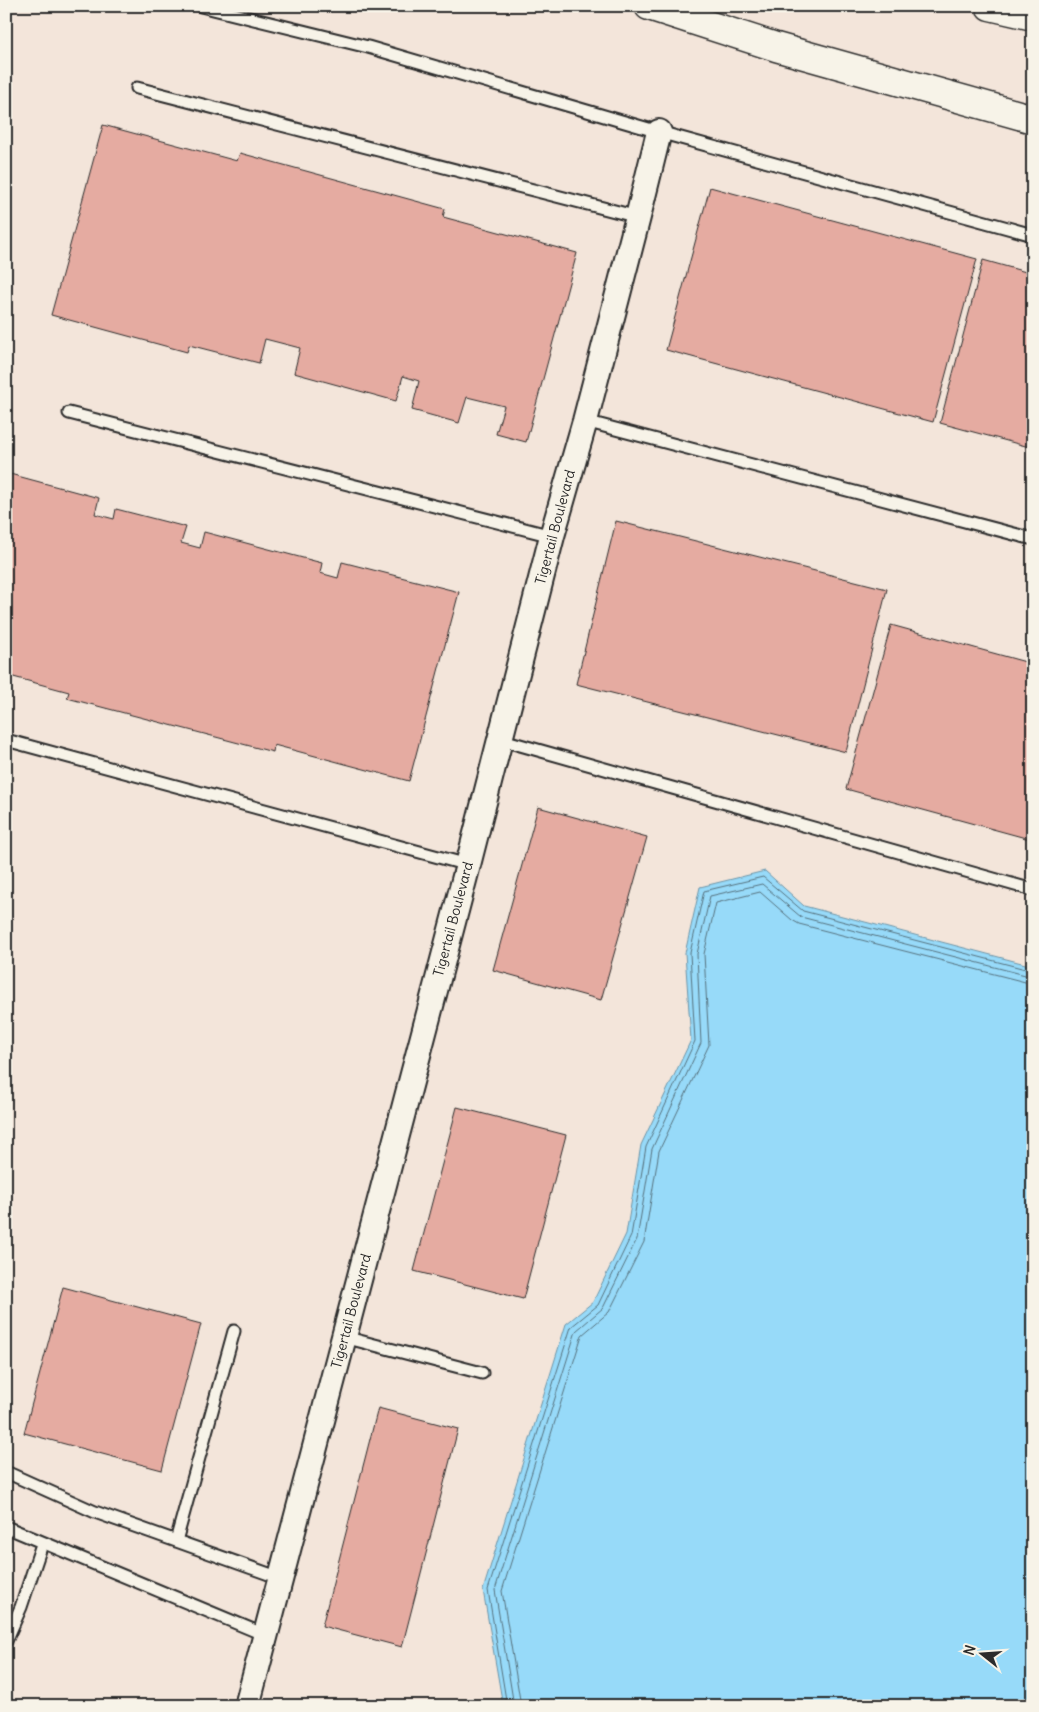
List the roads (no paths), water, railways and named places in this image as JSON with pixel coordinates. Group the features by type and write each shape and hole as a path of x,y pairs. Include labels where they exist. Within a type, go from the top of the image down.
{"highway":[{"path":"649,6 776,46 1033,119"},
{"path":"990,6 1033,15"},
{"path":"1010,6 1033,15"}],"street":[{"name":"Tigertail Boulevard","path":"250,1705 265,1635 468,865 552,536 585,421 659,132"}],"lane":[{"path":"201,6 368,47 659,132 1033,235"},
{"path":"137,88 638,217"},
{"path":"69,413 552,536"},
{"path":"585,421 1033,539"},
{"path":"499,739 1033,890"},
{"path":"6,740 468,865"},
{"path":"176,1541 234,1331"},
{"path":"344,1337 482,1373"},
{"path":"6,1472 95,1512 280,1578"},
{"path":"6,1528 265,1635"},
{"path":"6,1641 21,1607 42,1544"}],"water":[{"path":"765,871 804,906 1033,966 1033,1706 503,1706 483,1590 566,1324 593,1302 626,1234 641,1145 691,1040 685,953 700,887"}]}
